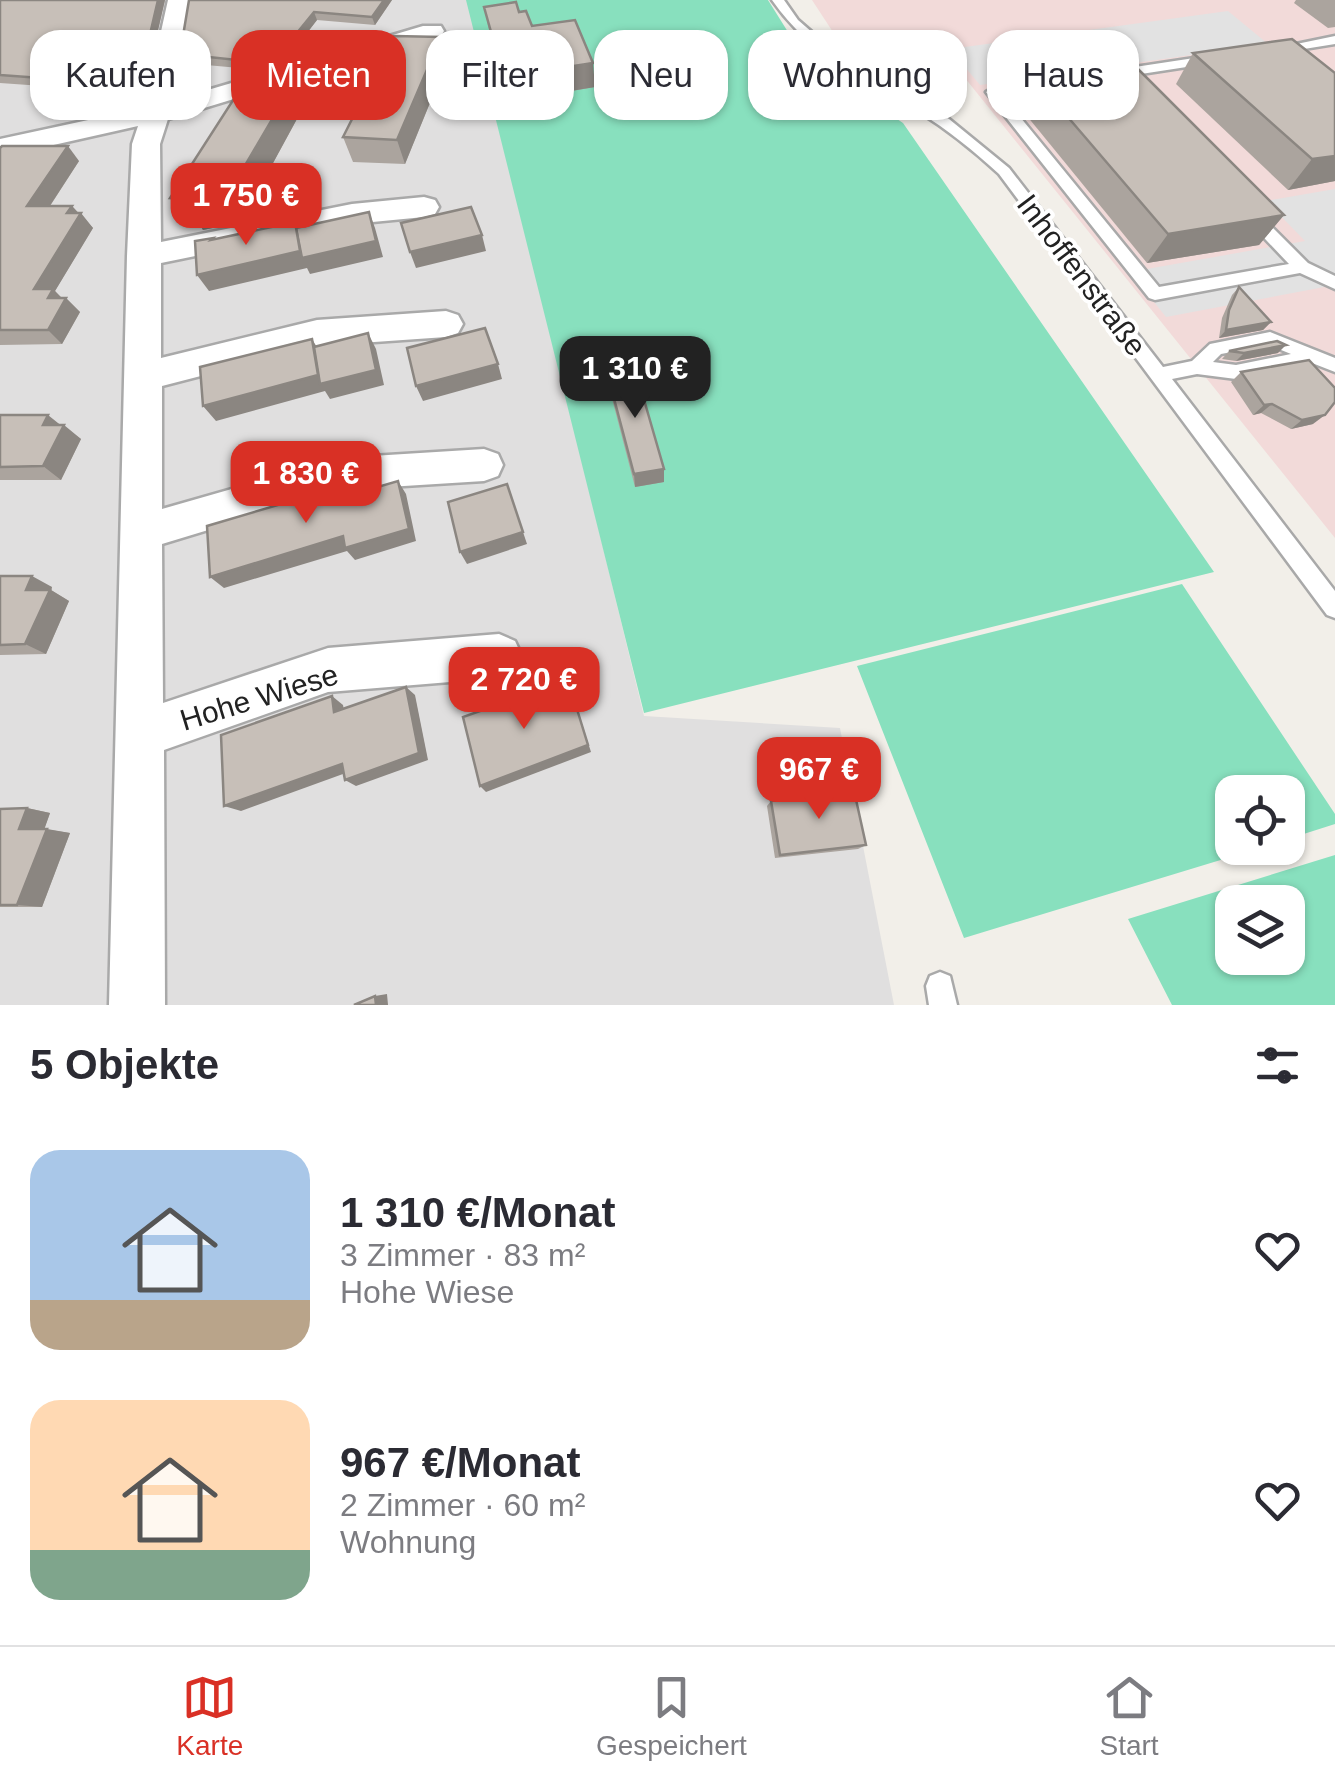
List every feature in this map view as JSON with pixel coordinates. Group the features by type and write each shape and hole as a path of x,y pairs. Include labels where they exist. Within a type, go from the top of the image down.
{"street":[{"name":"Hohe Wiese","path":"175,30 180,0"},
{"path":"211,97 426,32"},
{"path":"0,148 128,120"},
{"name":"Hohe Wiese","path":"137,1005 143,256 146,144 154,120"},
{"path":"143,256 352,214 424,207"},
{"path":"141,376 317,333 446,324"},
{"path":"141,532 340,474 484,465"},
{"name":"Hohe Wiese","path":"140,735 328,670 499,656"}],"lane":[{"name":"Inhoffenstraße","path":"778,0 799,32 819,49 944,121 1004,171 1335,608"},
{"path":"1258,52 1332,43"},
{"path":"1139,70 1222,58"},
{"path":"1015,120 1155,294 1302,267"},
{"path":"1236,199 1302,267 1335,283"},
{"path":"1198,367 1216,349 1270,338 1335,365"},
{"path":"1158,376 1198,367 1236,372 1312,356"}],"shaded area":[{"path":"0,0 470,0 477,30 426,30 426,120 499,120 644,716 840,728 894,1005 0,1005"},
{"path":"812,0 1335,0 1335,538 999,120 1139,120 1139,30 987,30 987,105 967,81 967,30 832,30"},
{"path":"1228,11 1268,44 1139,62 1139,30 1089,30"},
{"path":"987,44 987,84 980,85 967,69 967,47"},
{"path":"1335,189 1335,285 1166,317 1130,272 1305,241 1266,201"}],"green space":[{"path":"466,0 768,0 787,30 748,30 748,120 903,123 1214,572 644,713 496,120 574,120 574,30 473,30"},
{"path":"1182,584 1335,814 1335,824 1305,834 1305,775 1215,775 1215,862 964,938 857,666"},
{"path":"1335,855 1335,1005 1172,1005 1128,919 1215,892 1215,975 1305,975 1305,885 1238,885"}],"building":[{"path":"0,0 158,0 151,30 30,30 30,77 0,75"},
{"path":"189,0 384,0 372,17 314,12 299,30 231,30 231,59 211,57 211,30 184,30"},
{"path":"516,2 519,12 526,11 532,26 575,20 593,63 574,66 574,30 490,30 484,7"},
{"path":"406,36 426,37 426,72 406,119"},
{"path":"1292,39 1335,73 1335,156 1312,159 1193,53"},
{"path":"1139,70 1284,215 1168,234 1070,120 1139,120"},
{"path":"231,103 231,120 272,120 226,198 188,206 188,199 170,198"},
{"path":"352,120 406,120 397,140 343,137"},
{"path":"2,146 68,146 27,206 72,206 67,213 81,213 34,289 53,289 48,298 66,298 48,330 0,330"},
{"path":"471,207 482,235 410,252 401,223"},
{"path":"369,212 376,241 302,258 296,228"},
{"path":"295,222 300,251 197,275 195,241"},
{"path":"1239,287 1271,322 1226,330"},
{"path":"485,328 498,364 416,386 407,348"},
{"path":"368,333 376,370 320,384 314,347"},
{"path":"312,339 318,375 203,406 200,367"},
{"path":"1277,341 1286,345 1244,353 1229,351"},
{"path":"1309,360 1335,388 1335,402 1325,415 1302,420 1272,404 1264,405 1241,372"},
{"path":"634,365 664,469 634,474 607,372"},
{"path":"0,415 48,415 43,425 64,425 43,466 0,467"},
{"path":"398,481 409,529 345,548 343,536 210,577 207,526 335,488 337,499"},
{"path":"507,484 523,532 460,552 448,502"},
{"path":"0,576 32,576 26,590 50,590 25,644 0,645"},
{"path":"568,680 588,745 480,786 463,717"},
{"path":"406,687 419,753 345,780 342,764 224,806 221,735 332,696 334,712"},
{"path":"853,786 866,845 780,855 771,801 814,797 813,790"},
{"path":"27,808 19,829 47,829 17,905 0,905 0,809"},
{"path":"375,996 376,1005 354,1005"}]}
